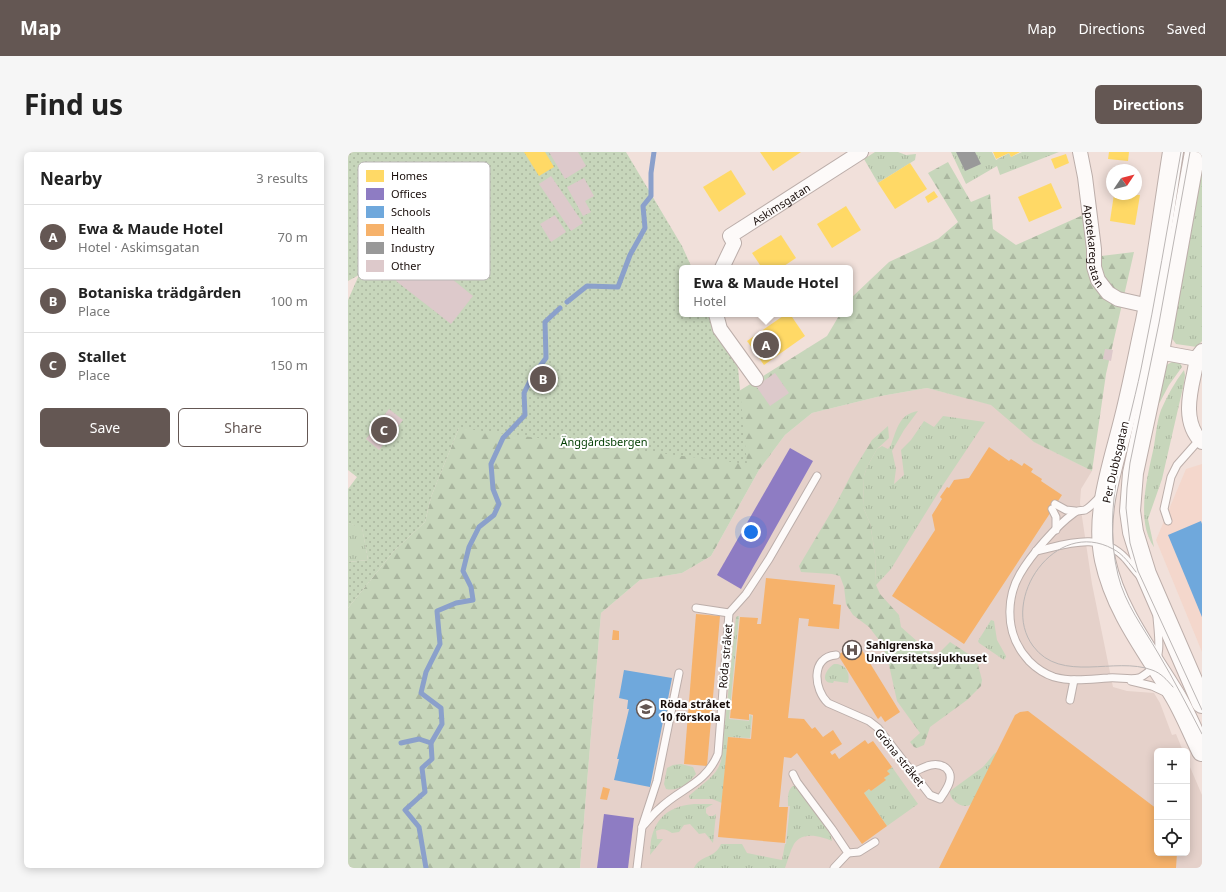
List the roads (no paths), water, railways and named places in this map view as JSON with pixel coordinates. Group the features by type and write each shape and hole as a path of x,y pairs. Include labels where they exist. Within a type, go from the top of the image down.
{"main road":[{"name":"Per Dubbsgatan","path":"1173,152 1149,306 1126,415 1106,493 1103,544 1105,560 1113,588 1123,610 1176,697 1202,752"},
{"name":"Per Dubbsgatan","path":"1195,152 1159,352 1133,473 1130,504 1133,532 1137,548 1155,595 1202,703"}],"street":[{"name":"Askimsgatan","path":"723,265 734,243 730,236 861,152"},
{"name":"Apotekaregatan","path":"1080,152 1085,177 1094,249 1094,267 1098,280 1108,293 1118,299 1149,306"},
{"path":"717,317 720,329 756,379"},
{"path":"1159,352 1199,355 1189,396 1189,410 1191,424 1201,441"}],"lane":[{"path":"1168,521 1164,509 1171,477 1177,465 1201,441"},
{"name":"Röda stråket","path":"642,828 659,808 707,774 713,765 718,754 729,614 746,594 769,559 817,476"},
{"path":"1056,530 1054,507 1075,511 1085,510 1106,493"},
{"path":"1036,551 1083,541 1103,544 1113,549 1126,559 1155,595 1159,642 1155,664 1151,670 1140,678 1074,680 1052,677 1034,666 1020,650 1013,636 1010,624 1010,610 1013,592 1019,575 1036,551 1075,511"},
{"path":"696,608 729,614"},
{"name":"Gröna stråket","path":"836,655 825,658 818,666 817,683 823,699 832,706 869,721 878,728 930,794 940,799 949,785 950,776 948,770 944,766 936,764 929,765 913,772"},
{"path":"637,868 642,828 657,781 679,673"},
{"path":"1116,678 1152,686 1176,697"},
{"path":"1070,700 1074,680"},
{"path":"793,774 797,782 848,853"},
{"path":"834,868 848,853 859,852 875,842"}],"waterway":[{"path":"567,302 587,286 618,287 630,255 645,228 643,206 651,196 651,173 654,152"},
{"path":"426,868 419,827 405,810 425,792 422,768 432,759 431,743 442,724 441,708 421,693 426,672 440,644 437,611 456,603 473,600 471,587 463,571 469,547 479,527 494,515 499,504 493,489 491,464 503,438 525,415 524,393 532,377 546,358 545,322 560,308"},
{"path":"401,743 419,739 431,743"}],"tram line":[{"path":"1181,152 1157,288 1118,471 1112,523 1118,575 1125,596 1170,673 1202,734"},
{"path":"1190,152 1159,323 1130,463 1126,508 1130,543 1138,571 1202,710"},
{"path":"1136,572 1123,556 1113,549 1092,542 1071,544 1053,554 1038,568 1028,587 1023,607 1024,627 1033,646 1045,657 1058,664 1073,667 1137,667 1152,670 1158,673 1173,687"}],"place":[{"name":"Ewa & Maude Hotel","path":"766,345"},
{"name":"Botaniska trädgården","path":"543,379"},
{"name":"Stallet","path":"384,430"},
{"name":"Sahlgrenska Universitetssjukhuset","path":"852,650"},
{"name":"Röda stråket 10 förskola","path":"646,709"}],"park label":[{"name":"Änggårdsbergen","path":"604,441"}]}
